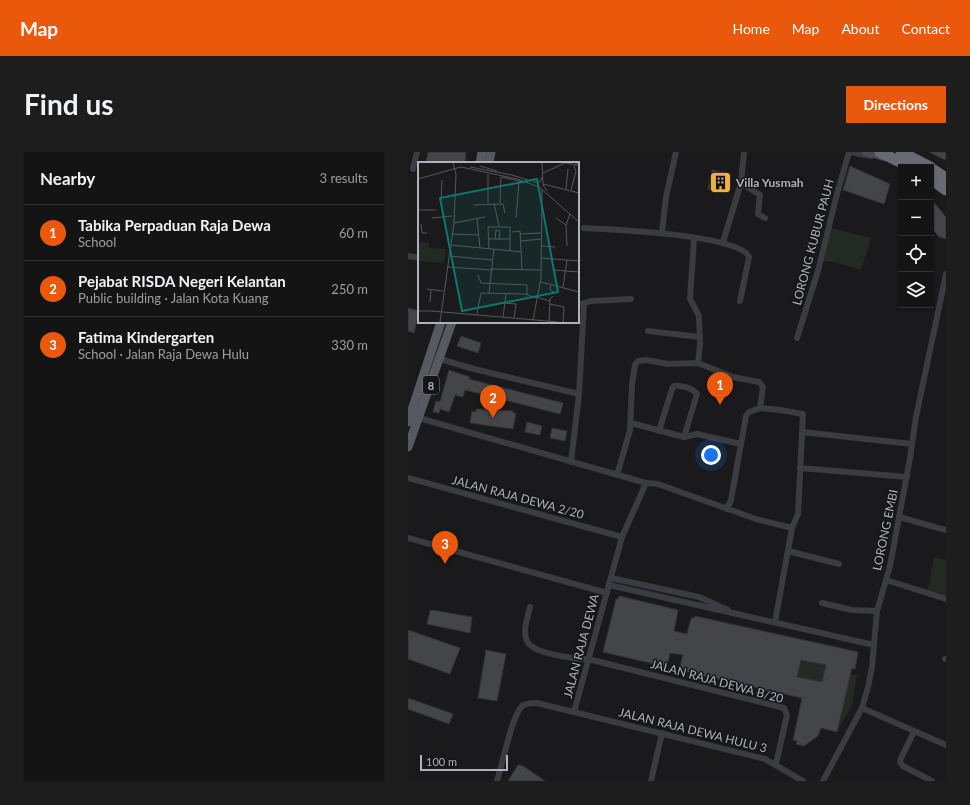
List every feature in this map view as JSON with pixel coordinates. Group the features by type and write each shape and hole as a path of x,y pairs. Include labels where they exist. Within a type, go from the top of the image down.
{"highway":[{"path":"883,155 901,155 922,164"},
{"path":"934,171 946,178"},
{"path":"934,181 946,190"}],"main road":[{"path":"480,162 482,152"},
{"path":"489,162 492,152"},
{"path":"866,152 883,155"},
{"path":"934,168 946,171"},
{"name":"8","path":"408,422 441,323"},
{"name":"8","path":"408,447 452,323"}],"street":[{"path":"413,169 417,152"},
{"path":"662,232 666,197 676,152"},
{"path":"723,242 741,182 744,152"},
{"path":"850,152 883,155"},
{"name":"LORONG KUBUR PAUH","path":"797,338 818,271 836,194 850,152"},
{"path":"741,182 760,195 758,214 764,218"},
{"path":"584,228 662,232 694,239 723,242 746,251 749,256 740,301"},
{"path":"694,239 690,299 699,313 700,359 698,363"},
{"path":"408,256 418,258"},
{"name":"LORONG EMBI","path":"823,781 862,708 872,667 877,611 886,580 899,517 946,274"},
{"path":"571,462 579,394 581,304 591,300 631,299"},
{"path":"648,331 700,337"},
{"path":"440,359 474,369 579,394"},
{"path":"617,475 631,423 632,384 635,365 638,361 646,360 668,364 698,363 733,377 759,382 763,387 760,408"},
{"path":"659,431 672,389 677,386 693,390 696,394 684,437"},
{"path":"727,509 731,500 747,413 760,408 803,414 798,514 792,528 775,622"},
{"path":"419,418 617,475 646,483 658,484 727,509 792,528"},
{"path":"631,423 684,437 700,435 741,444"},
{"path":"802,432 912,444"},
{"path":"800,468 907,477"},
{"name":"JALAN RAJA DEWA 2/20","path":"408,478 622,537"},
{"name":"JALAN RAJA DEWA","path":"498,781 516,716 523,705 537,703 574,712 622,537 646,483"},
{"path":"899,517 946,530"},
{"path":"408,538 607,593"},
{"path":"788,551 839,564"},
{"path":"611,578 698,597 736,614"},
{"path":"886,580 946,599"},
{"path":"609,585 691,603 711,610 775,622 874,645"},
{"path":"822,603 852,610 877,611"},
{"path":"530,607 526,634 527,641 531,646 570,658 588,659"},
{"name":"JALAN RAJA DEWA B/20","path":"588,659 784,708 787,715 776,764"},
{"path":"862,708 946,745"},
{"name":"JALAN RAJA DEWA HULU 3","path":"574,712 761,757 776,764 803,781"},
{"path":"914,732 900,758 900,762 903,766 932,781"},
{"path":"651,781 662,733"}],"shaded area":[{"path":"831,228 871,238 861,270 835,262 823,261"},
{"path":"934,557 946,560 946,595 928,590"},
{"path":"801,660 826,665 822,682 797,677"},
{"path":"850,674 857,675 852,705 837,732"}],"building":[{"path":"428,152 466,152 465,162 426,162"},
{"path":"929,152 946,152 946,160 941,158"},
{"path":"850,166 890,184 884,204 843,190"},
{"name":"Villa Yusmah","path":"712,170 731,174 727,193 708,189"},
{"path":"934,203 946,217 946,239 939,237 934,231"},
{"path":"408,308 418,311 418,315 414,333 408,331"},
{"path":"461,336 481,343 478,353 457,346"},
{"path":"449,370 470,377 469,379 563,403 560,414 465,390 463,397 455,395 449,412 440,409 439,413 433,412 436,401 440,402"},
{"path":"476,409 513,411 513,413 516,413 513,429 470,423 472,411 476,412"},
{"path":"527,422 542,426 540,435 525,432"},
{"path":"552,428 567,431 565,441 550,438"},
{"path":"619,596 678,610 674,631 687,634 691,618 694,618 695,616 858,652 855,669 852,668 837,732 821,728 818,736 804,746 796,744 797,741 793,740 802,698 679,670 683,655 670,653 667,667 603,652 616,599 618,599","holes":["801,660 826,665 822,682 797,677"]},
{"path":"432,610 472,617 470,633 427,624 430,611"},
{"path":"408,630 460,648 450,674 408,659"},
{"path":"486,650 506,654 497,701 478,698"},
{"path":"408,698 453,714 449,724 408,709"},
{"path":"518,765 523,766 545,781 508,781"}],"place":[{"name":"Villa Yusmah","path":"720,182"},
{"name":"Tabika Perpaduan Raja Dewa","path":"720,405"},
{"name":"Pejabat RISDA Negeri Kelantan","path":"493,418"},
{"name":"Fatima Kindergarten","path":"445,564"}]}
